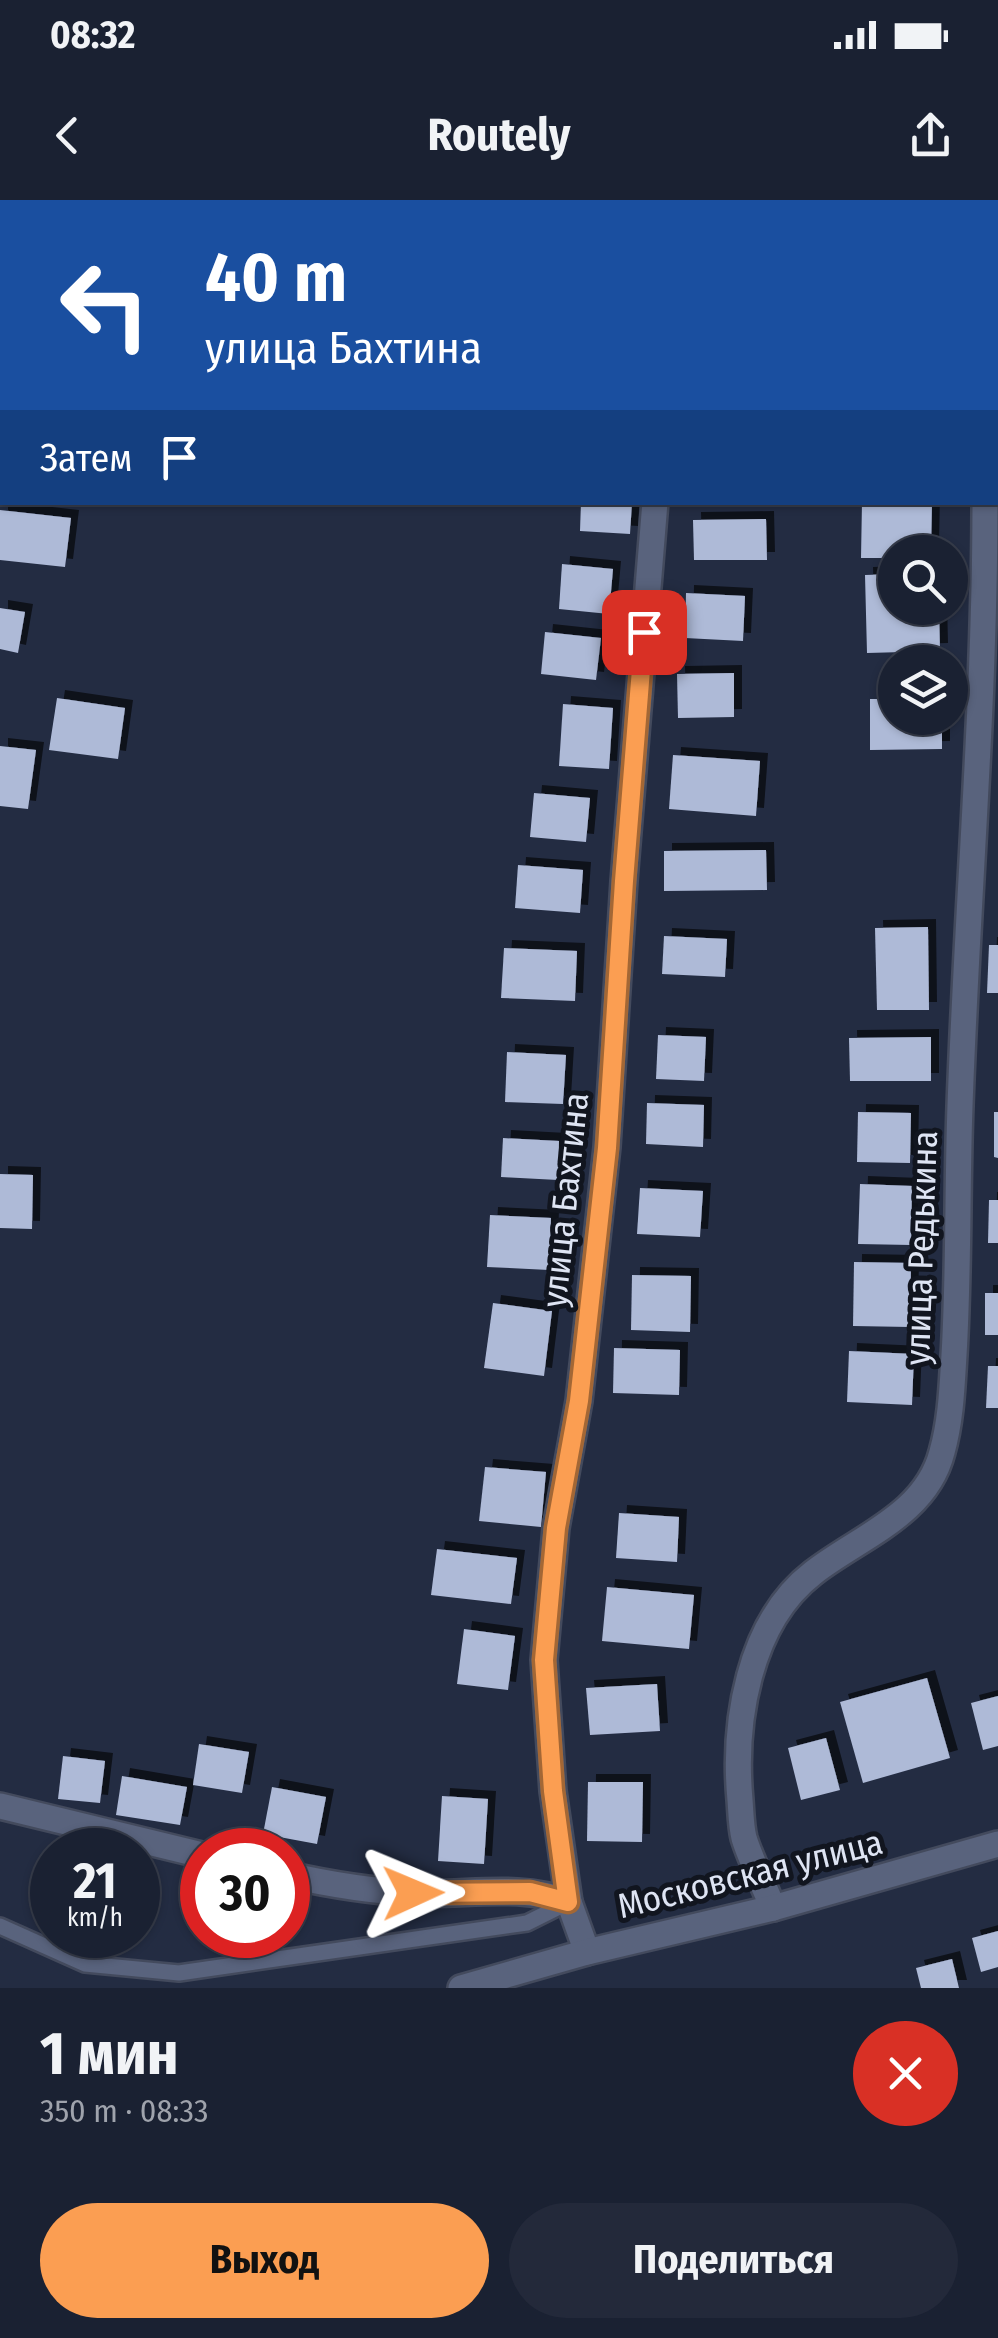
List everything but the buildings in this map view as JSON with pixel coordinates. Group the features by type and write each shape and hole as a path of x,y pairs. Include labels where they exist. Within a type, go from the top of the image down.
{"street":[{"name":"улица Бахтина","path":"587,1952 568,1902 553,1791 544,1660 556,1528 579,1401 607,1148 624,881 656,505"},
{"name":"улица Редькина","path":"773,1908 744,1836 739,1786 738,1742 746,1693 758,1654 786,1597 814,1572 900,1514 920,1494 942,1455 950,1410 962,1051 982,685 985,505"},
{"path":"0,1806 180,1850"},
{"name":"Московская улица","path":"461,1988 587,1952 773,1908 998,1844"},
{"path":"310,1880 413,1893 530,1892 568,1902"}],"lane":[{"path":"0,1926 85,1964 179,1973 527,1923 568,1902"}],"route":[{"path":"413,1893 530,1892 568,1902 553,1791 544,1660 556,1528 579,1401 607,1148 644,632"}]}
